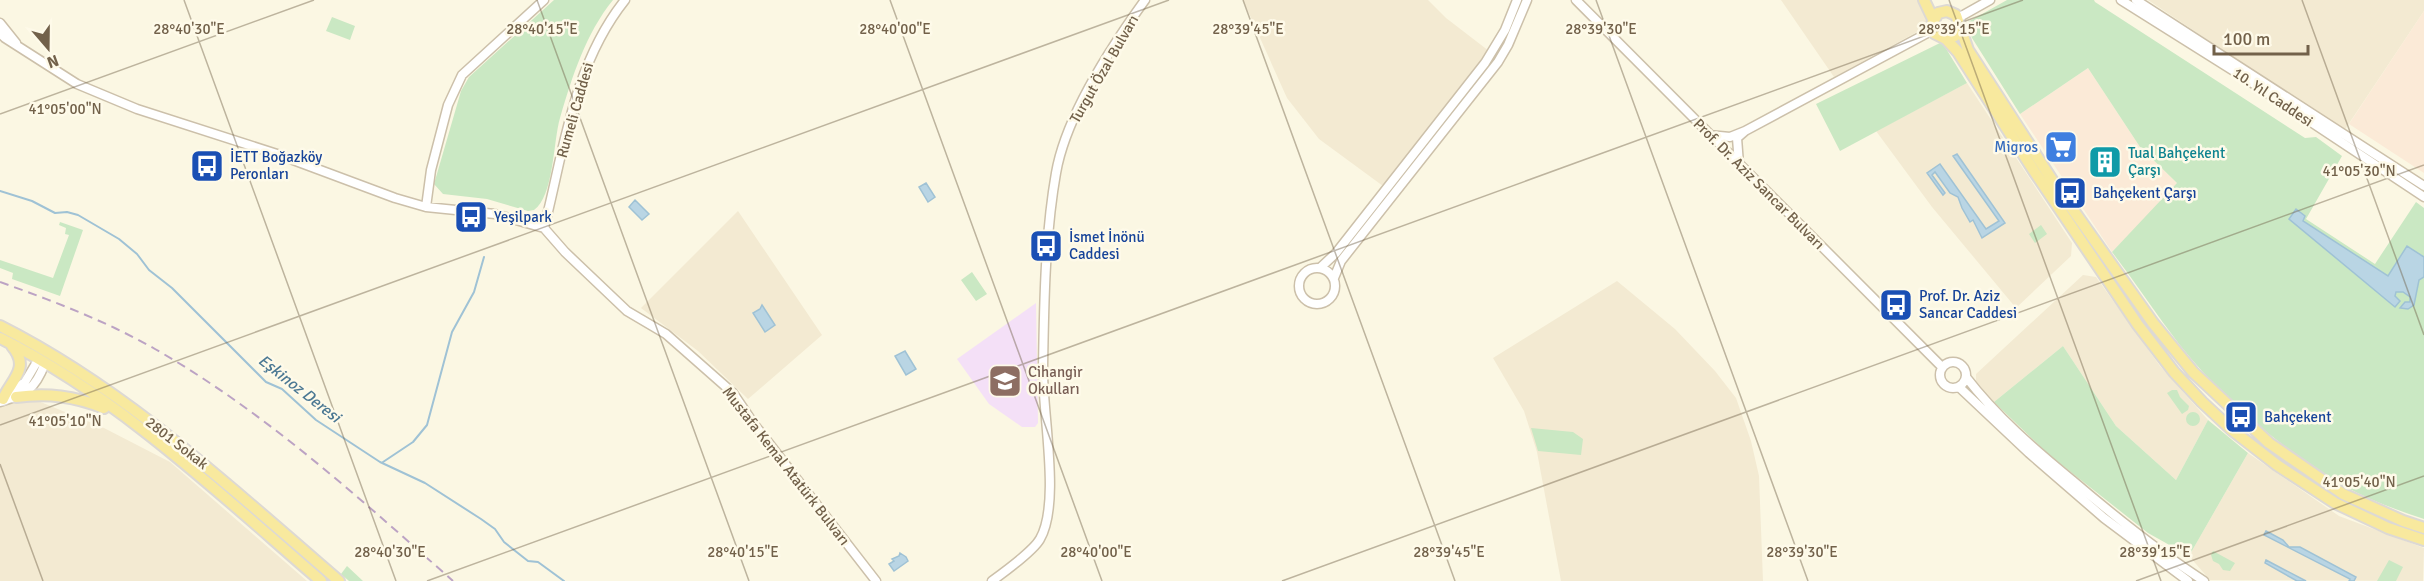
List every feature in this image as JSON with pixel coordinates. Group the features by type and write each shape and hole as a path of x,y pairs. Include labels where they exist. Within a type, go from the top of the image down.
{"main road":[{"path":"1924,0 1938,36 1946,39 1958,52 2087,250 2138,325 2174,372 2232,430 2277,465 2335,504 2388,528 2424,540"},
{"path":"1937,0 1959,23 1968,50 2014,122 2153,323 2193,372 2269,443 2343,494 2424,528"},
{"path":"1933,25 1938,13 1947,11"},
{"path":"1946,39 1955,36 1959,23"},
{"path":"2087,250 2098,244"},
{"name":"2801 Sokak","path":"0,326 184,463 321,581"},
{"path":"1,401 19,372 16,351 4,340"},
{"name":"2801 Sokak","path":"4,340 43,358 135,410 204,464 339,581"},
{"path":"16,397 50,394 69,397 120,414"}],"street":[{"path":"426,207 430,170 448,105 462,75 544,0"},
{"name":"Rumeli Caddesi","path":"544,228 574,103 590,57 610,19 625,0"},
{"name":"Turgut Özal Bulvarı","path":"992,581 1040,541 1050,500 1043,370 1049,232 1060,153 1082,102 1128,24 1145,0"},
{"name":"Prof. Dr. Aziz Sancar Bulvarı","path":"1576,0 1942,367 1939,375 1941,383 1948,388 1959,387 2029,453 2104,518 2188,581"},
{"path":"1959,23 1990,0"},
{"name":"10. Yıl Caddesi","path":"2121,0 2234,71 2424,197"},
{"name":"10. Yıl Caddesi","path":"2136,0 2424,186"},
{"path":"1320,268 1336,253 1485,63 1524,1"},
{"path":"1334,278 1320,268 1308,270 1300,279 1300,291 1307,301 1319,303 1330,299 1335,288 1334,278 1341,261 1501,57 1524,1"},
{"path":"0,23 18,46"},
{"path":"1709,135 1730,137 1745,131 1933,25"},
{"path":"0,33 77,84 137,109 277,154 395,198 426,207 495,214 544,228"},
{"path":"1739,165 1737,138 1745,131"},
{"name":"Mustafa Kemal Atatürk Bulvarı","path":"544,228 565,252 627,310 666,334 733,393 754,424 876,581"},
{"path":"1,401 16,397 33,388 43,358"},
{"path":"1,401 25,382 43,358"},
{"path":"1942,367 1949,362 1958,363 1964,368 1966,377 1978,392 2035,450 2109,512 2204,581"},
{"path":"1959,387 1966,377"}],"shaded area":[{"path":"1243,0 1428,0 1446,18 1489,51 1383,186 1319,139 1287,98"},
{"path":"1781,0 1918,0 1928,17 1926,27 1834,77"},
{"path":"2148,0 2424,0 2424,11 2344,131"},
{"path":"2424,11 2424,173 2349,124"},
{"path":"2088,68 2140,147 2178,184 2112,252 2020,114"},
{"path":"1967,83 2072,243 2071,256 2016,308 1932,207 1876,131"},
{"path":"738,211 822,335 748,399 698,351 641,308"},
{"path":"2083,275 2096,277 2160,366 2208,420 2176,480 2116,426 2063,346 1994,402 1976,381 1976,374"},
{"path":"1617,281 1675,329 1715,371 1736,398 1751,441 1759,476 1763,581 1561,581 1537,452 1524,411 1493,358"},
{"name":"Cihangir Okulları","path":"1036,303 1038,423 1035,427 1022,427 989,404 957,359"},
{"path":"31,398 104,428 170,462 307,581 0,581 0,406"},
{"path":"2248,453 2339,516 2424,548 2423,581 2210,580 2189,556"}],"green space":[{"path":"554,0 613,0 595,27 575,71 560,118 552,168 541,203 534,210 528,211 487,199 443,194 434,184 461,91 469,77"},
{"path":"2007,0 2094,0 2305,138 2316,137 2342,156 2306,219 2375,264 2416,202 2424,208 2424,519 2344,486 2298,456 2235,404 2196,365 2179,344 2112,252 2177,183 2140,147 2088,68 2020,114 1967,30 1966,23"},
{"path":"332,17 355,26 350,40 326,31"},
{"path":"1942,42 1967,83 1840,151 1816,104"},
{"path":"60,222 83,230 60,296 12,279 13,273 0,268 0,260 53,278 69,235 65,234 66,228 59,225"},
{"path":"2041,225 2047,234 2035,243 2029,234"},
{"path":"972,272 987,294 976,301 961,280"},
{"path":"2063,346 2116,426 2176,480 2208,420 2248,453 2189,556 2148,533 2048,454 1994,402"},
{"path":"2177,390 2189,406 2188,410 2182,414 2167,393"},
{"path":"2193,412 2198,414 2200,419 2198,424 2193,426 2188,424 2186,419 2188,414"},
{"path":"1531,428 1573,432 1583,439 1581,455 1538,451"},
{"path":"2213,551 2235,563 2230,571 2223,570 2213,561 2211,555"},
{"path":"2389,560 2403,567 2396,581 2377,581"},
{"path":"347,566 363,581 349,581 341,574"}],"water":[{"path":"1957,154 2005,223 1982,238 1973,220 1970,222 1958,197 1950,193 1935,172 1932,175 1945,193 1943,195 1927,173 1940,164 1986,229 1999,221 1953,156"},
{"path":"926,183 935,197 928,202 919,187"},
{"path":"635,200 649,214 642,220 629,207"},
{"path":"2296,209 2305,216 2303,221 2388,276 2407,246 2424,257 2424,277 2419,280 2414,305 2408,309 2400,308 2405,302 2410,302 2410,297 2403,292 2396,292 2395,296 2400,301 2395,307 2289,219"},
{"path":"762,305 775,325 765,332 753,313"},
{"path":"905,351 916,369 906,375 895,356"},
{"path":"2266,531 2283,540 2289,547 2300,547 2356,577 2354,581 2349,581 2350,579 2264,535"},
{"path":"900,553 908,561 894,571 889,564"},
{"path":"2266,560 2306,581 2297,581 2265,563"}],"waterway":[{"name":"Eşkinoz Deresi","path":"0,191 32,201 55,213 67,212 78,215 119,239 137,254 149,270 172,288 266,382 282,389 316,420 380,462 425,483 481,519 495,529 504,542 528,561 538,562 564,581"},
{"path":"383,462 413,442 427,425 452,332 474,292 484,257"}],"railway":[{"path":"0,282 118,329 155,349 235,400 310,457 453,581"}],"place":[{"name":"Migros","path":"2061,147"},
{"name":"Tual Bahçekent Çarşı","path":"2105,162"},
{"name":"İETT Boğazköy Peronları","path":"207,166"},
{"name":"Bahçekent Çarşı","path":"2070,193"},
{"name":"Yeşilpark","path":"471,217"},
{"name":"İsmet İnönü Caddesi","path":"1046,246"},
{"name":"Prof. Dr. Aziz Sancar Caddesi","path":"1896,305"},
{"name":"Cihangir Okulları","path":"1005,381"},
{"name":"Bahçekent","path":"2241,417"}]}
